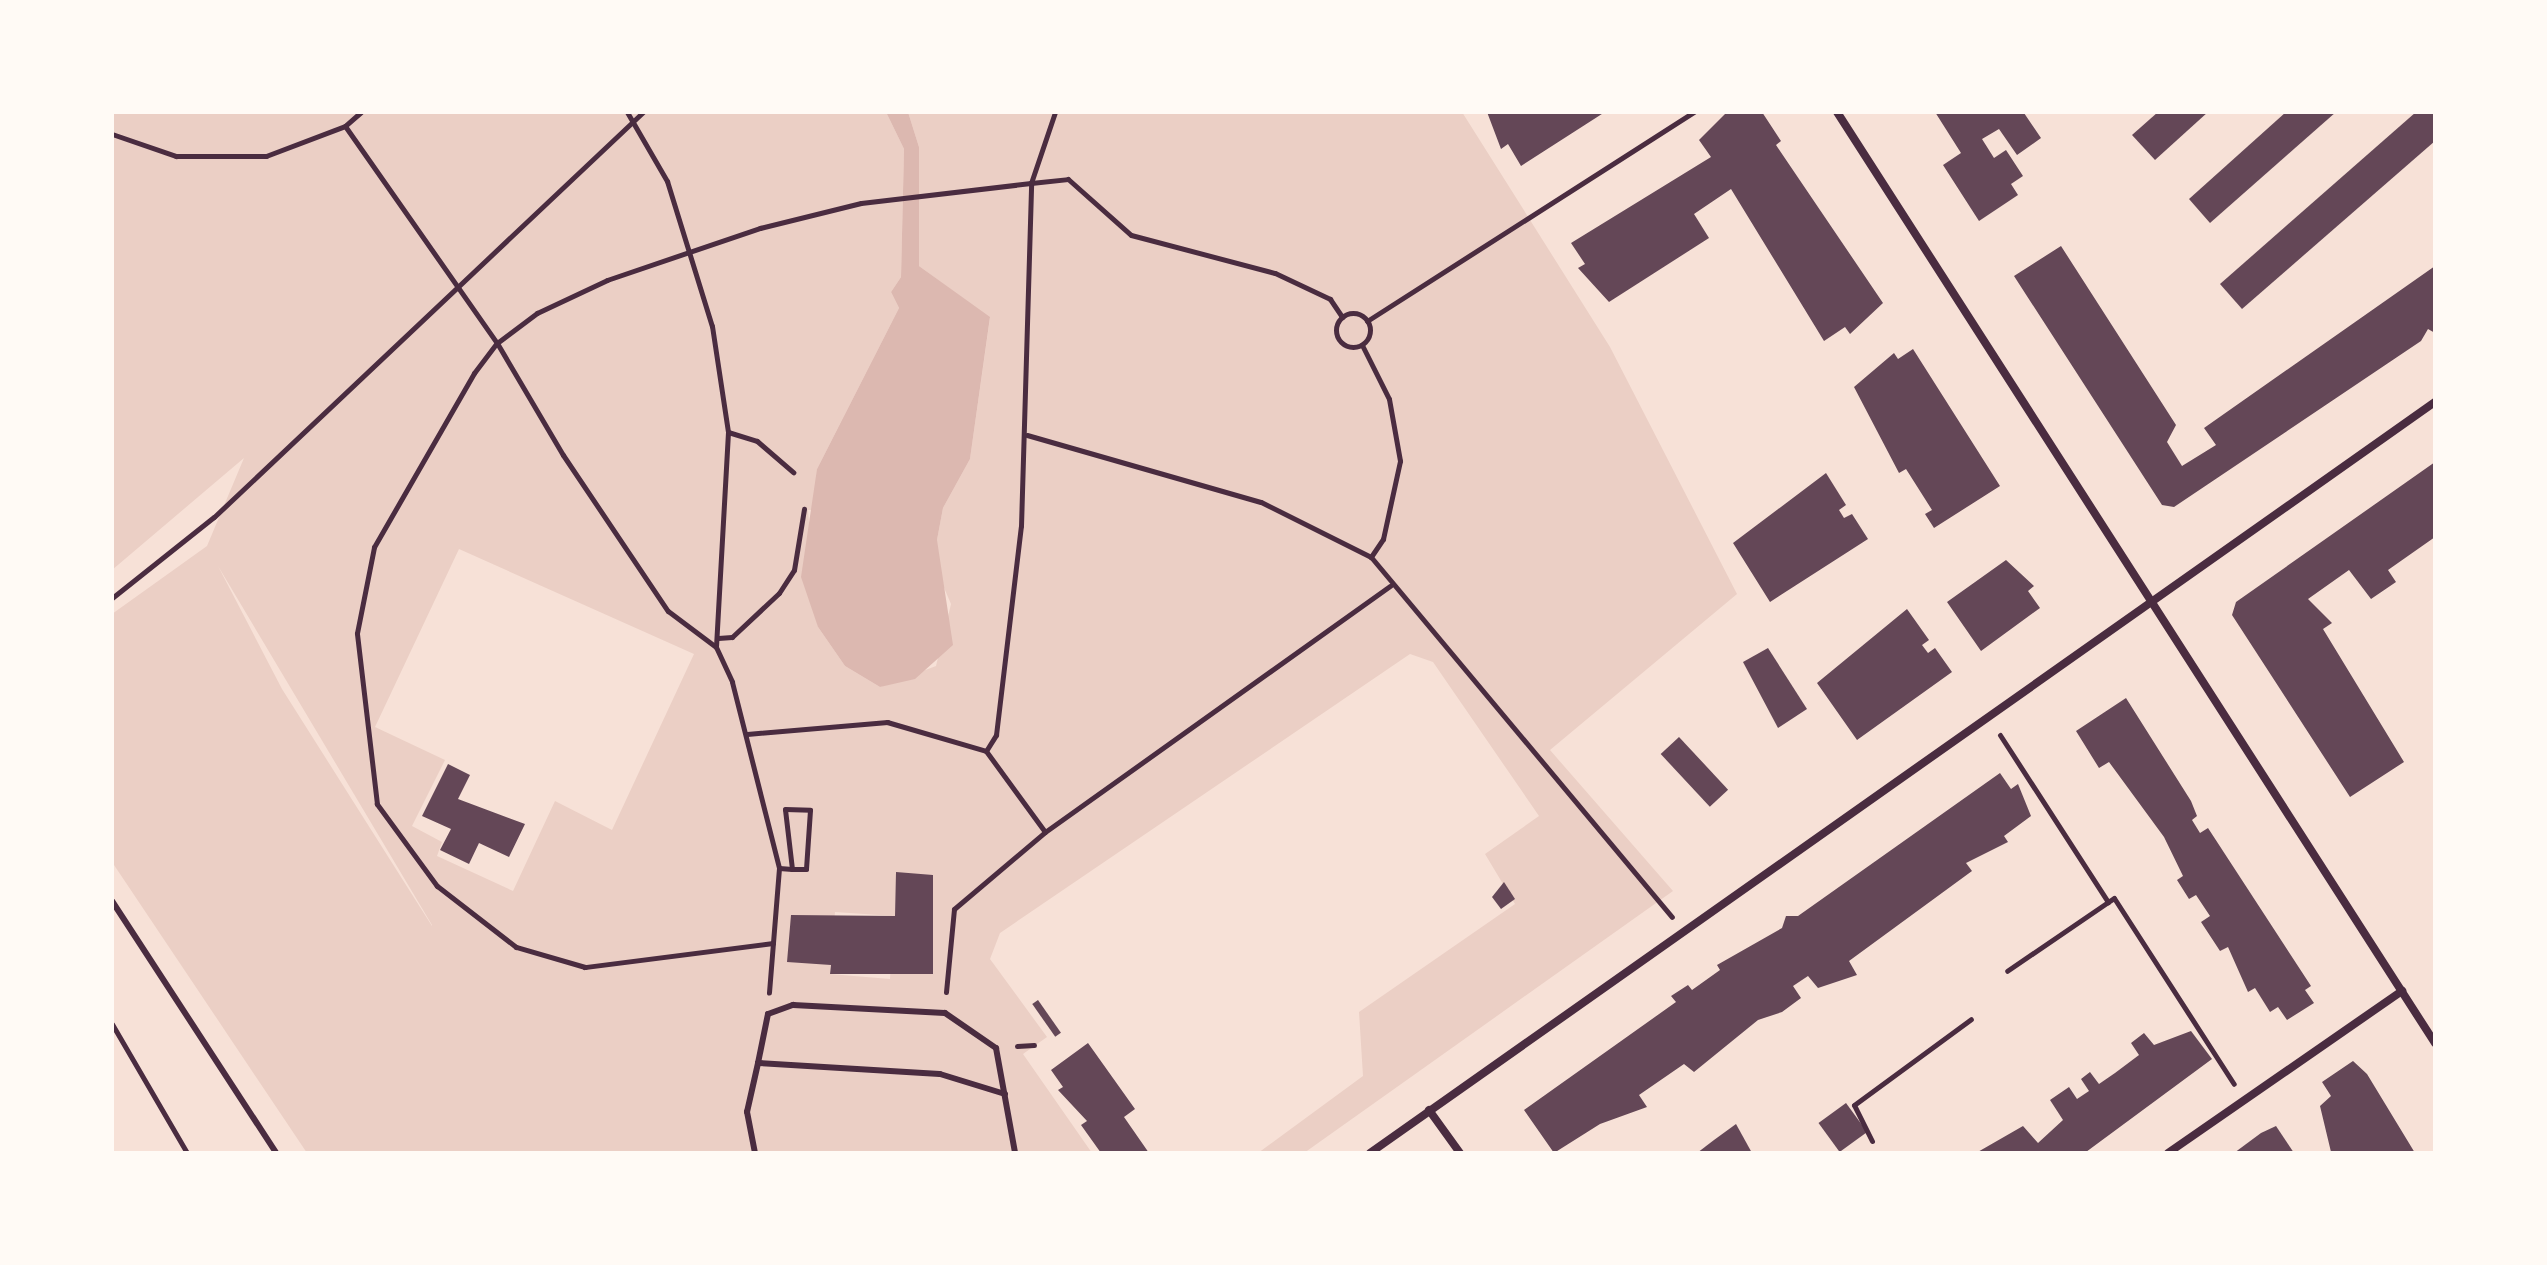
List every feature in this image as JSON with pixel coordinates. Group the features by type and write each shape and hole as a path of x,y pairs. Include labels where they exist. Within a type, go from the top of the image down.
{"street":[{"path":"1837,112 2435,1043"},
{"path":"1370,1153 2435,402"},
{"path":"2168,1153 2402,991"},
{"path":"1429,1110 1460,1153"}],"lane":[{"path":"112,901 276,1153"},
{"path":"755,1153 747,1112 768,1014 793,1005 945,1013 996,1048 1015,1153"},
{"path":"758,1063 940,1074 1005,1094"}],"path":[{"path":"112,134 176,156 266,156 345,126 361,112"},
{"path":"627,112 667,181 693,249 728,432 716,647 747,734 779,868 768,1014"},
{"path":"112,598 214,517 454,283 643,112"},
{"path":"986,751 996,735 1026,435 1023,316 1031,183 1055,112"},
{"path":"1342,317 1367,321 1694,112"},
{"path":"345,126 497,343 668,611 716,647"},
{"path":"773,943 585,967 516,947 437,886 377,804 357,633 374,547 422,455 497,343 565,300 693,249 861,203 950,190 1068,179 1131,235 1275,273 1330,299 1342,317 1341,342 1362,345"},
{"path":"1367,321 1362,345 1389,399 1400,461 1383,539 1371,557"},
{"path":"728,432 757,441 793,472"},
{"path":"1026,435 1261,502 1371,557 1390,586 1448,644 1682,931"},
{"path":"718,638 732,637 779,593 794,570 804,509"},
{"path":"945,1013 954,909 1045,832 1390,586"},
{"path":"1988,718 2108,902"},
{"path":"747,734 887,722 986,751 1045,832"},
{"path":"779,868 792,869 806,869 810,810 785,809 792,869"},
{"path":"2007,971 2114,898 2245,1102"},
{"path":"1872,1141 1854,1105 1971,1019"},
{"path":"112,1024 187,1153"}],"shaded area":[{"path":"112,112 886,112 904,149 901,277 891,292 899,308 817,469 815,510 808,510 818,627 845,666 880,687 936,666 951,604 936,569 937,540 943,508 970,459 990,318 919,266 919,147 908,112 1462,112 1610,347 1737,594 1550,750 1673,891 1304,1153 1258,1153 1363,1076 1359,1012 1515,904 1485,854 1539,816 1433,662 1410,654 1000,933 990,959 1047,1037 1023,1054 1092,1153 307,1153 112,862 112,614 207,546 244,458 112,570","holes":["459,549 694,654 612,830 555,801 513,891 437,856 442,842 412,826 445,760 375,727","218,566 432,926 282,689","835,912 894,916 890,979 830,974"]},
{"path":"886,112 908,112 919,147 919,266 990,317 970,459 943,508 937,540 953,645 915,679 880,687 845,666 818,627 801,577 817,469 899,308 891,292 901,277 904,149"}],"building":[{"path":"1487,112 1605,112 1521,166 1508,144 1501,149"},
{"path":"1727,112 1762,112 1781,141 1776,145 1883,303 1850,334 1845,327 1824,341 1731,189 1694,214 1709,238 1609,302 1578,268 1585,264 1571,243 1711,157 1699,140"},
{"path":"1935,112 2024,113 2041,138 2017,155 1999,129 1982,139 1994,158 2006,150 2023,176 2011,184 2018,195 1979,221 1943,165 1961,153"},
{"path":"2158,112 2208,112 2155,160 2132,135"},
{"path":"2286,112 2336,112 2210,223 2189,199"},
{"path":"2416,112 2435,112 2435,141 2242,309 2220,284"},
{"path":"2061,246 2176,425 2167,442 2182,466 2216,445 2204,428 2435,266 2435,333 2428,329 2421,341 2174,507 2162,505 2014,276"},
{"path":"1913,349 2000,486 1934,528 1925,514 1932,510 1906,469 1899,473 1854,387 1894,353 1898,359"},
{"path":"2435,462 2435,537 2388,570 2396,582 2371,599 2349,570 2308,599 2332,623 2323,629 2404,762 2350,797 2232,615 2236,602"},
{"path":"1826,473 1846,505 1839,510 1844,518 1852,514 1868,539 1770,602 1733,543"},
{"path":"2006,560 2034,586 2028,591 2040,608 1981,651 1947,602"},
{"path":"1907,609 1929,640 1922,645 1928,653 1935,648 1952,672 1857,740 1817,683"},
{"path":"1768,648 1807,709 1778,728 1743,662"},
{"path":"2126,698 2191,801 2197,816 2192,820 2200,833 2208,828 2311,986 2305,990 2314,1003 2287,1020 2278,1007 2270,1012 2255,988 2248,992 2228,947 2220,951 2201,922 2210,916 2196,895 2189,899 2177,880 2183,876 2164,837 2109,762 2099,768 2076,731"},
{"path":"1679,737 1728,790 1710,807 1661,754"},
{"path":"448,764 470,775 458,799 525,824 509,857 479,843 469,864 440,850 451,829 422,816"},
{"path":"2000,773 2011,789 2018,784 2031,816 2004,836 2008,842 1966,863 1972,871 1849,961 1857,975 1818,988 1808,976 1793,986 1801,998 1782,1012 1758,1020 1694,1072 1684,1064 1639,1095 1647,1107 1600,1124 1554,1153 1524,1110 1676,1002 1671,996 1688,985 1692,990 1720,970 1717,965 1782,928 1786,916 1798,916"},
{"path":"896,872 933,875 933,974 830,974 831,965 787,962 791,915 895,916"},
{"path":"1504,882 1515,899 1501,909 1492,897"},
{"path":"1038,1000 1061,1033 1055,1037 1032,1004"},
{"path":"2191,1031 2212,1059 2086,1152 1976,1153 2023,1126 2038,1143 2063,1120 2050,1100 2069,1087 2077,1099 2089,1091 2081,1079 2090,1072 2099,1084 2115,1073 2139,1055 2131,1043 2144,1033 2154,1045"},
{"path":"1088,1043 1135,1109 1124,1117 1149,1153 1101,1153 1081,1125 1087,1121 1058,1090 1063,1087 1051,1070"},
{"path":"2353,1061 2367,1074 2415,1153 2331,1152 2320,1106 2331,1096 2322,1082"},
{"path":"1846,1103 1867,1132 1840,1152 1818,1123"},
{"path":"1736,1124 1752,1153 1697,1153 1714,1140"},
{"path":"2276,1126 2294,1153 2234,1153 2261,1133"}]}
